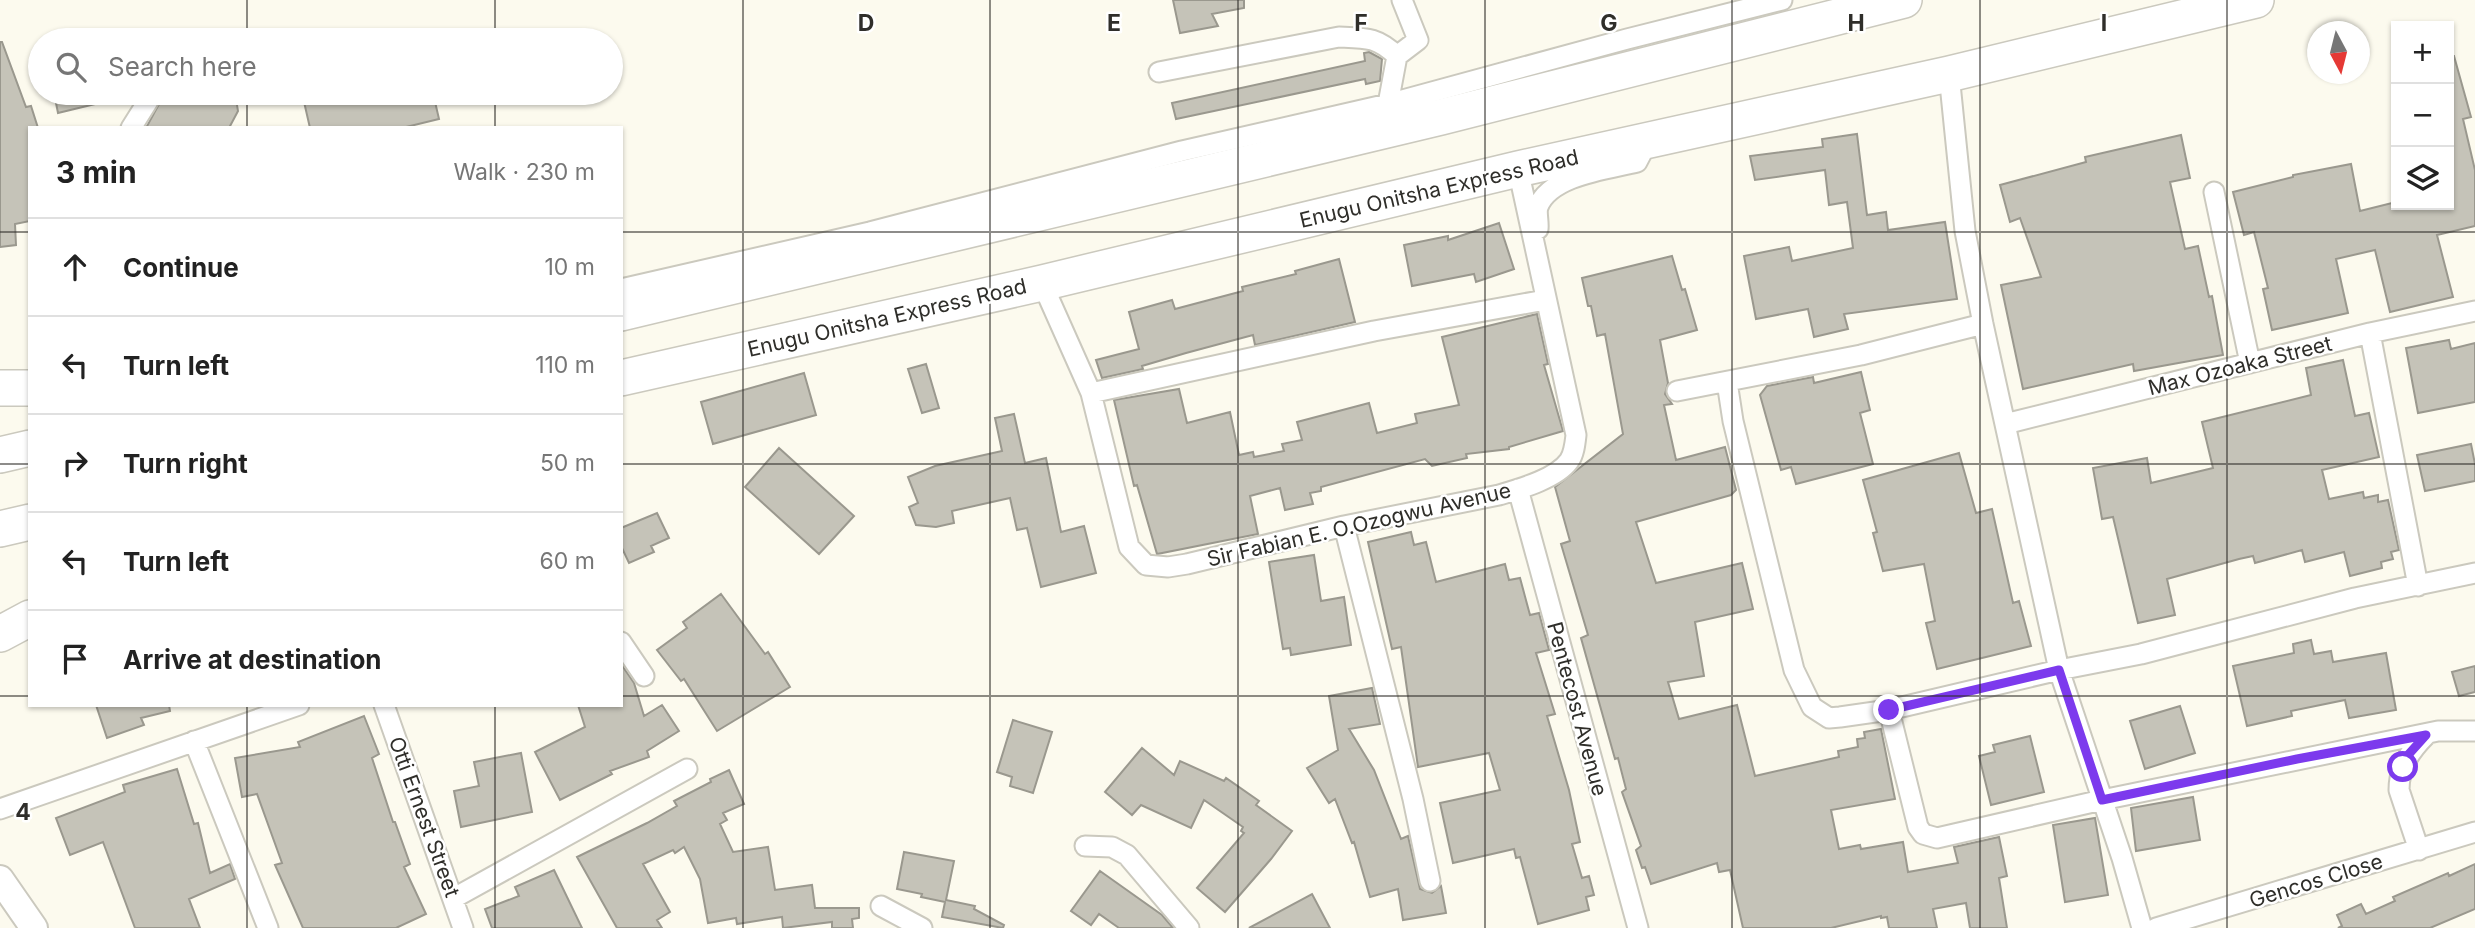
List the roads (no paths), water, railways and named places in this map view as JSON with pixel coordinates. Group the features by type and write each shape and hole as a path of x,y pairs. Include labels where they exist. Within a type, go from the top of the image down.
{"highway":[{"name":"Enugu Onitsha Express Road","path":"623,378 1042,283 1518,169 1949,74 2256,0"},
{"path":"623,313 1428,120 1883,2"},
{"path":"0,388 28,388"},
{"path":"0,455 28,448"},
{"path":"0,529 28,522"},
{"path":"0,634 28,619"}],"main road":[{"path":"0,879 34,928"}],"street":[{"path":"1388,104 1397,57 1418,40 1402,0"},
{"path":"623,289 870,232 1182,150 1388,104 1782,0"},
{"path":"1159,72 1339,37 1382,42 1397,57"},
{"path":"1949,74 1965,231 2059,670 2142,928"},
{"path":"132,126 145,105"},
{"path":"1533,243 1539,225 1538,208 1545,196 1560,184 1585,174 1637,163 1648,141"},
{"name":"Sir Fabian E. O.Ozogwu Avenue","path":"1042,283 1091,393 1129,547 1146,565 1168,568 1344,526 1518,489 1556,472 1569,461 1575,447 1576,435 1518,169"},
{"path":"2214,192 2250,363"},
{"path":"1091,393 1374,331 1545,300"},
{"name":"Max Ozoaka Street","path":"2005,424 2370,333 2475,312"},
{"path":"1677,391 1861,355 1983,324"},
{"path":"2370,333 2418,586"},
{"path":"1727,382 1735,426 1794,670 1812,707 1829,718 1889,710 2059,670 2141,654 2344,600 2475,573"},
{"name":"Pentecost Avenue","path":"1518,489 1638,928"},
{"path":"1344,526 1413,799 1430,881"},
{"path":"623,645 644,676"},
{"path":"0,809 293,707"},
{"name":"Otti Ernest Street","path":"385,707 463,928"},
{"path":"1889,710 1918,827 1928,836 1937,838 2297,759 2448,730 2475,731"},
{"path":"2420,850 2399,782 2408,755 2426,735"},
{"path":"194,741 268,928"},
{"path":"454,898 687,769"},
{"name":"Gencos Close","path":"2156,928 2475,832"},
{"path":"1085,846 1112,847 1127,855 1189,928"},
{"path":"881,906 922,928"}]}
